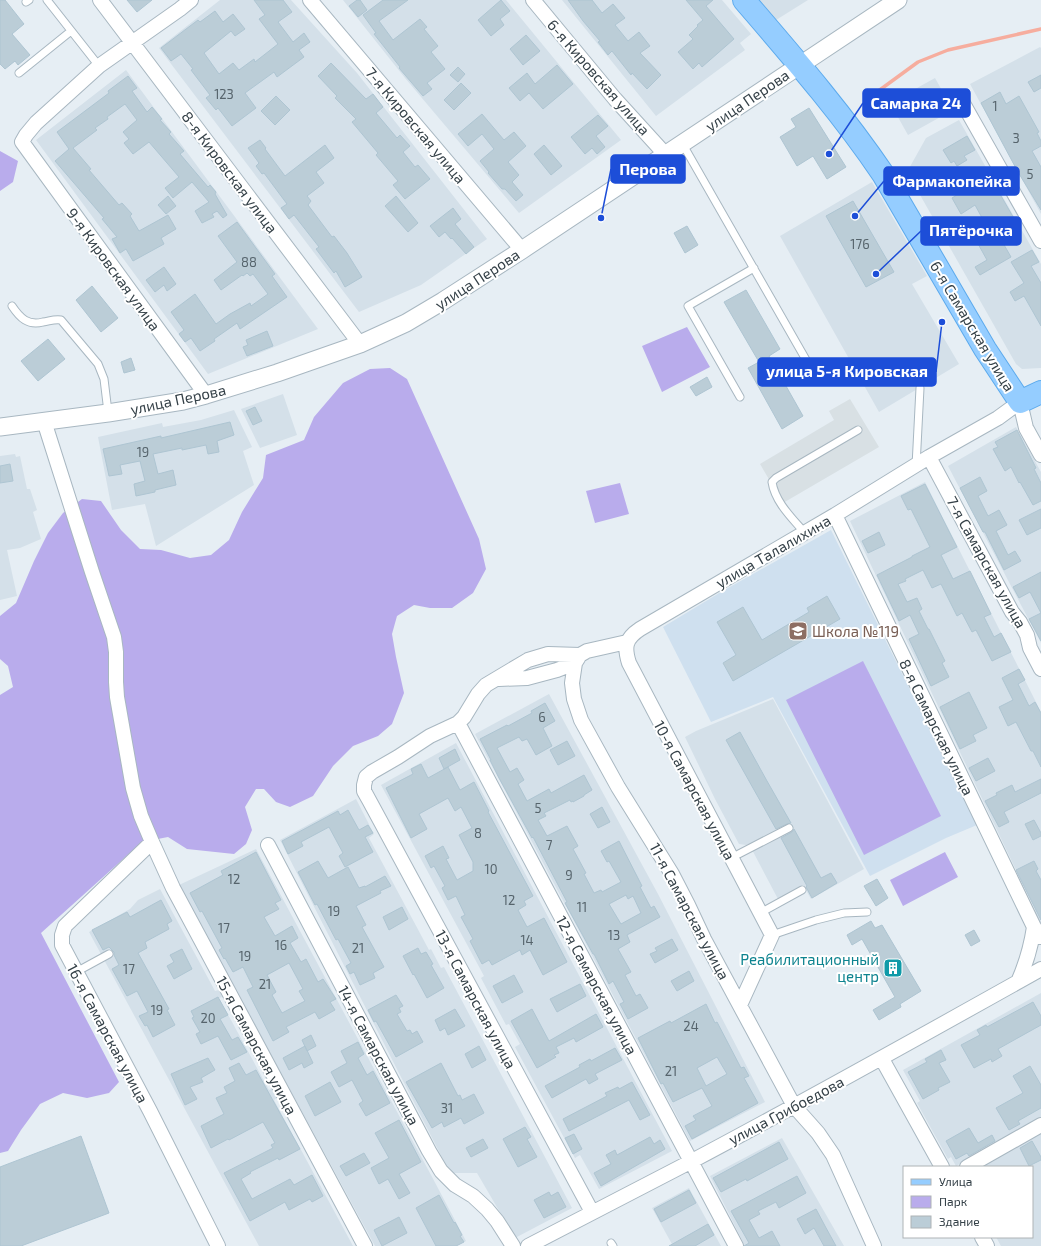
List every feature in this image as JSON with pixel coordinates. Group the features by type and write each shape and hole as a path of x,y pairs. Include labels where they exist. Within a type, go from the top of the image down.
{"main road":[{"name":"6-я Самарская улица","path":"744,0 850,128 883,174 985,349 1020,402"},
{"name":"улица Талалихина","path":"1020,402 1041,392"}],"street":[{"name":"8-я Кировская улица","path":"100,0 360,344"},
{"path":"99,66 191,0"},
{"name":"7-я Кировская улица","path":"310,0 522,250"},
{"name":"6-я Кировская улица","path":"533,0 615,99 665,154"},
{"name":"улица Перова","path":"0,427 108,413 183,401 278,373 360,344 406,323 522,250 898,0"},
{"name":"9-я Кировская улица","path":"99,66 36,123 22,142 206,395"},
{"path":"960,98 1041,241"},
{"name":"6-я Самарская улица","path":"1020,402 1026,428 1041,454"},
{"name":"улица Талалихина","path":"627,642 632,634 640,629 834,515 929,457 998,418 1020,402"},
{"name":"15-я Самарская улица","path":"44,421 114,637 116,652 117,697 133,788 141,816 173,888 365,1246"},
{"name":"7-я Самарская улица","path":"929,457 1012,612 1020,622 1027,635 1030,648 1041,669"},
{"name":"8-я Самарская улица","path":"834,515 1038,932"},
{"path":"458,723 464,717 478,694 486,685 528,660 548,654 577,659 587,651 627,642"},
{"name":"10-я Самарская улица","path":"627,642 625,651 628,663 772,935"},
{"name":"11-я Самарская улица","path":"577,659 572,682 574,699 582,720 618,787 672,874 704,939 794,1106 818,1133 833,1156 874,1246"},
{"name":"13-я Самарская улица","path":"458,723 430,736 372,772 366,777 364,791 592,1212"},
{"name":"12-я Самарская улица","path":"458,723 736,1246"},
{"name":"16-я Самарская улица","path":"152,842 65,926 62,934 62,944 150,1111 218,1246"},
{"name":"14-я Самарская улица","path":"268,846 428,1150 441,1171 456,1185 473,1196 487,1209 497,1221 513,1246"},
{"path":"1018,982 1026,965 1031,946 1038,932"},
{"path":"740,1005 772,935"},
{"name":"улица Грибоедова","path":"528,1246 691,1162 882,1059 1041,969"},
{"path":"882,1059 941,1166"},
{"path":"969,1166 1041,1125"}],"lane":[{"path":"46,0 99,66"},
{"path":"19,73 71,31"},
{"path":"682,143 809,366"},
{"path":"740,397 688,306 754,268"},
{"path":"12,306 16,313 25,321 34,324 54,319 61,320 98,364 104,379 108,413"},
{"path":"916,466 920,388"},
{"path":"804,532 787,513 773,491 772,482 776,478 858,430"},
{"path":"731,858 789,828"},
{"path":"760,913 802,890"},
{"path":"772,935 816,920 844,913 867,912"},
{"path":"76,972 109,954"}],"shaded area":[{"path":"220,0 291,0 357,73 487,239 421,285 359,312 159,48"},
{"path":"343,0 506,0 621,140 519,213 405,78"},
{"path":"562,0 722,0 751,34 740,43 745,50 656,116"},
{"path":"759,0 808,0 776,20"},
{"path":"1040,47 1041,48 1041,214 970,84"},
{"path":"126,70 318,329 208,374 36,140"},
{"path":"935,78 953,110 908,135 890,103"},
{"path":"959,120 1041,264 1041,368 1022,369 1016,364 907,172 926,138"},
{"path":"872,182 927,276 912,284 959,364 879,412 780,236"},
{"path":"283,394 297,435 260,448 241,409"},
{"path":"850,399 879,447 783,503 760,464 834,420 829,411"},
{"path":"234,410 252,447 243,451 254,485 156,546 145,504 112,510 98,437 162,423 163,427 201,420"},
{"path":"1016,427 1041,472 1041,643 948,466"},
{"path":"15,454 16,457 20,456 27,489 30,489 37,510 33,512 41,539 20,548 7,550 17,596 0,600 0,456"},
{"path":"925,482 1041,712 1041,924 1040,922 1037,923 1032,912 1035,910 850,521"},
{"path":"831,530 977,825 946,838 870,876 773,697 711,722 663,627 721,592"},
{"path":"549,694 658,894 765,1102 690,1141 475,734"},
{"path":"773,699 864,869 811,899 803,885 778,899 749,844 739,844 685,737"},
{"path":"456,743 672,1151 599,1189 580,1155 575,1158 515,1047 520,1044 509,1024 506,1025 481,978 484,976 381,785"},
{"path":"356,799 374,834 369,838 429,950 431,949 441,968 444,967 572,1208 515,1238 477,1173 450,1173 280,840"},
{"path":"256,849 466,1241 457,1246 375,1246 179,885"},
{"path":"160,889 215,991 219,990 222,997 219,998 269,1090 273,1088 278,1097 274,1100 353,1246 259,1246 89,932 130,909 138,900"},
{"path":"1041,993 1041,1119 956,1166 951,1157 948,1159 917,1103 920,1101 903,1070"},
{"path":"1041,1131 1041,1246 1001,1246 997,1238 1033,1238 1033,1166 980,1166"},
{"path":"782,1138 844,1246 745,1246 710,1176"},
{"path":"689,1188 721,1246 673,1246 652,1208"}],"green space":[{"path":"0,151 18,161 13,182 0,191"},
{"path":"687,327 710,367 662,392 642,346"},
{"path":"390,368 407,379 479,539 486,569 473,593 452,608 430,608 414,605 397,616 392,634 404,693 392,724 378,736 353,746 333,766 313,796 290,807 276,802 264,789 256,789 245,807 252,830 246,844 234,854 187,849 168,837 142,842 41,933 119,1082 109,1093 87,1098 63,1093 40,1104 8,1151 0,1153 0,695 13,687 8,666 0,659 0,616 16,603 48,533 63,513 82,499 101,501 121,530 140,549 161,550 190,558 211,555 229,540 242,512 263,478 266,455 304,440 314,417 343,383 370,369"},
{"path":"620,483 629,514 595,523 586,491"},
{"path":"863,661 941,816 864,855 786,700"},
{"path":"945,852 958,877 903,906 890,880"}],"building":[{"path":"0,0 5,0 24,24 12,34 30,55 18,65 15,61 5,69 0,64"},
{"path":"127,0 152,0 137,12"},
{"path":"254,0 283,0 292,12 278,22 293,42 304,33 310,42 299,50 304,57 277,77 274,72 245,93 256,108 232,126 218,108 216,110 206,98 210,95 181,54 171,61 161,48 198,20 200,22 215,11 223,22 233,14 245,29 235,36 231,31 204,53 219,74 233,63 239,70 254,59 255,62 278,44 259,19 265,15"},
{"path":"357,0 360,0 367,10 358,17 349,6"},
{"path":"383,0 408,0 379,21 393,40 420,19 427,27 424,29 438,46 431,52 445,69 427,83 432,89 423,96 399,68 400,67 374,34 376,33 363,15"},
{"path":"501,0 510,11 500,19 504,25 491,36 478,20"},
{"path":"568,0 592,0 602,13 613,4 625,18 615,25 628,41 639,32 650,46 640,53 661,75 647,89 632,73 631,75 612,51 608,55 598,42 600,41"},
{"path":"686,0 713,0 706,6 734,39 702,67 699,63 693,69 678,52 693,39 689,35 703,20"},
{"path":"526,35 540,51 523,65 510,49"},
{"path":"331,63 366,99 373,94 383,107 376,113 397,138 400,135 410,146 403,152 415,167 418,165 430,179 405,199 393,185 398,181 376,155 378,153 352,122 356,119 335,98 337,96 318,76"},
{"path":"557,65 573,84 543,109 529,93 520,101 509,88 527,73 535,84"},
{"path":"458,67 465,74 458,82 450,75"},
{"path":"1041,75 1041,88 1034,92 1028,82"},
{"path":"128,76 137,88 132,91 147,112 152,107 162,119 160,120 171,132 169,134 184,151 180,154 208,187 210,185 216,192 215,194 227,215 223,218 217,211 212,214 214,217 202,223 195,211 209,202 192,182 173,198 165,188 179,177 149,142 133,154 124,143 129,139 123,132 137,120 125,104 95,128 97,130 73,148 91,169 89,170 119,205 122,203 132,214 130,216 139,231 168,215 176,229 161,238 164,244 133,261 126,249 120,253 112,239 117,237 102,219 104,218 55,161 69,149 57,132 109,93 108,91"},
{"path":"461,83 471,93 454,110 444,100"},
{"path":"1000,92 1006,104 1019,96 1039,132 1037,133 1041,141 1041,146 1032,151 1041,167 1041,210 1018,172 981,103"},
{"path":"276,96 290,110 275,125 261,111"},
{"path":"809,108 846,167 827,179 813,156 797,166 780,137 796,127 791,119"},
{"path":"482,114 504,140 514,132 526,146 508,162 519,175 512,182 523,195 516,201 505,189 502,189 480,161 494,149 482,134 468,146 458,134"},
{"path":"598,115 608,126 596,136 605,147 597,154 592,148 585,154 571,137"},
{"path":"967,136 975,150 964,156 967,160 957,166 954,161 951,163 943,150"},
{"path":"260,140 285,176 325,145 334,158 316,172 324,183 307,196 311,201 308,205 332,237 334,236 347,253 362,277 345,287 336,271 334,273 316,249 319,247 294,215 289,219 281,208 287,204 264,173 262,174 256,166 259,163 248,148"},
{"path":"544,145 562,166 551,175 534,154"},
{"path":"985,168 1020,229 1010,235 1012,239 1003,243 1011,257 980,275 975,267 987,260 972,233 986,225 975,205 961,214 952,198 979,181 975,173"},
{"path":"168,196 176,206 166,214 158,205"},
{"path":"396,196 418,223 408,232 385,206"},
{"path":"853,201 894,272 866,287 826,216"},
{"path":"453,208 461,219 455,224 474,247 466,254 445,232 439,237 430,226"},
{"path":"237,222 275,274 272,276 287,297 240,329 237,323 200,351 191,338 185,342 179,334 184,330 171,312 195,294 216,324 250,303 251,306 268,294 253,274 250,276 247,273 243,276 242,275 221,290 214,280 237,262 218,236"},
{"path":"687,226 698,245 685,253 674,233"},
{"path":"1032,250 1039,262 1031,266 1041,283 1041,326 1024,296 1015,301 1010,292 1024,283 1011,262"},
{"path":"164,267 176,284 167,291 164,285 155,292 146,280"},
{"path":"92,286 118,318 101,332 76,300"},
{"path":"746,290 780,349 769,356 803,416 782,429 748,368 759,362 724,302"},
{"path":"267,331 273,346 247,356 243,347 248,345 246,340"},
{"path":"48,339 65,359 38,381 21,361"},
{"path":"131,358 135,370 124,373 121,362"},
{"path":"707,377 712,387 696,396 690,387"},
{"path":"255,407 262,421 253,425 246,411"},
{"path":"230,422 234,435 217,441 219,452 208,454 206,445 153,454 158,474 173,470 176,485 136,496 134,484 145,481 140,461 120,465 122,474 109,476 103,449 161,436 161,438"},
{"path":"1017,430 1036,468 1034,469 1041,483 1041,501 1033,505 1011,467 1005,471 993,449 998,447 995,442"},
{"path":"10,464 13,481 0,483 0,466"},
{"path":"980,477 987,491 978,496 988,516 999,510 1007,525 996,531 1008,555 1015,551 1021,561 1004,570 985,532 983,532 960,488"},
{"path":"925,484 957,547 941,555 953,579 970,571 991,614 984,617 994,637 1001,633 1011,652 992,661 976,630 972,632 962,613 957,616 941,584 932,588 923,570 905,579 906,581 898,584 907,602 917,598 922,609 919,611 945,661 942,663 949,677 931,686 909,639 919,634 910,615 899,621 877,575 930,547 911,509 908,510 901,496"},
{"path":"1041,509 1041,528 1027,535 1019,520"},
{"path":"879,532 885,545 868,553 862,541"},
{"path":"1041,572 1041,613 1030,592 1019,598 1013,587"},
{"name":"Школа №119","path":"827,596 840,619 733,681 723,663 736,655 717,622 743,607 762,640 809,612 807,608"},
{"path":"1041,613 1041,641 1029,619"},
{"path":"1019,669 1025,680 1018,684 1029,706 1035,702 1041,713 1041,767 1016,722 1008,726 999,707 1013,700 1002,678"},
{"path":"969,692 987,728 973,735 976,741 960,749 940,707"},
{"path":"545,703 555,721 543,728 552,746 536,755 527,739 522,741 519,737 497,748 510,772 517,768 524,780 518,784 527,801 549,789 551,793 584,775 592,790 573,802 570,800 544,813 546,816 538,820 547,836 567,826 578,846 573,849 586,873 584,874 594,893 601,890 602,892 621,882 609,861 607,862 601,851 619,841 642,886 640,887 651,908 654,906 660,917 627,935 630,942 618,949 631,972 625,975 636,996 640,994 648,1008 628,1019 620,1004 624,1002 613,981 609,984 565,903 567,902 533,837 532,838 499,778 480,739 532,713 531,711","holes":["626,895 628,899 633,896 641,913 621,924 609,904"]},
{"path":"740,732 791,823 776,829 726,740"},
{"path":"567,741 575,756 558,765 550,750"},
{"path":"455,749 460,760 444,769 439,758"},
{"path":"988,758 995,771 976,781 969,768"},
{"path":"421,764 428,778 448,767 460,790 474,782 489,811 488,812 533,896 524,901 526,905 518,910 527,927 544,918 567,962 543,975 530,950 522,955 520,950 492,965 489,960 482,964 470,941 473,939 461,917 465,915 456,896 448,900 442,888 445,886 434,866 431,868 425,856 443,846 449,858 446,859 457,880 473,871 473,862 459,835 472,828 461,807 455,811 448,798 419,814 427,829 411,838 386,788 413,774 411,769"},
{"path":"1041,779 1041,793 1004,812 1009,822 999,827 985,801 997,795 996,793 1012,785 1015,792"},
{"path":"602,807 610,822 598,828 590,814"},
{"path":"348,810 359,830 368,825 373,833 365,837 373,852 345,867 339,856 343,853 329,827 301,842 303,846 288,854 282,841 338,811 340,815"},
{"path":"1034,820 1041,833 1041,836 1033,840 1025,824"},
{"path":"794,829 821,878 831,873 837,883 812,898 781,838 792,832"},
{"path":"256,852 281,900 275,903 279,909 264,917 275,936 292,926 298,938 290,943 301,962 306,959 318,982 323,979 336,999 330,1002 335,1010 319,1019 315,1012 286,1027 289,1032 273,1041 247,990 253,987 243,967 233,972 219,950 222,948 202,911 200,912 190,893 223,875 221,871","holes":["289,963 303,989 299,991 305,1001 282,1013 272,995 276,992 267,975"]},
{"path":"318,861 328,878 348,867 359,888 365,887 385,876 391,886 356,906 366,925 362,927 384,967 373,973 375,978 360,985 354,972 350,974 346,966 351,963 338,939 336,940 317,904 315,905 298,872"},
{"path":"1034,861 1038,869 1036,871 1041,880 1041,920 1016,870"},
{"path":"877,879 888,898 876,906 864,886"},
{"path":"161,900 172,921 167,924 169,929 145,942 147,948 138,953 169,1009 167,1010 175,1025 153,1037 147,1025 145,1026 139,1016 148,1012 137,991 127,996 112,969 119,965 114,952 109,947 103,950 92,930 127,912 130,917"},
{"path":"402,907 408,919 389,930 383,917"},
{"name":"Реабилитационный центр","path":"871,921 875,928 882,925 921,991 900,1004 901,1007 879,1020 873,1010 895,997 862,939 852,945 847,935"},
{"path":"974,930 980,941 971,946 965,935"},
{"path":"672,939 678,950 655,963 650,954 657,951 655,948"},
{"path":"418,948 421,954 426,952 433,964 431,965 444,988 427,998 403,956"},
{"path":"182,949 192,969 174,979 167,966 174,962 170,955"},
{"path":"689,971 694,981 677,991 671,981"},
{"path":"514,975 523,992 502,1003 493,986"},
{"path":"580,984 586,996 557,1012 550,999"},
{"path":"396,995 403,1006 399,1008 401,1012 397,1014 407,1031 410,1030 412,1034 417,1031 423,1042 396,1057 376,1021 374,1022 368,1010"},
{"path":"218,997 228,1015 220,1019 232,1040 238,1037 247,1052 231,1060 218,1036 201,1044 196,1034 200,1032 192,1018 194,1017 191,1011"},
{"path":"1033,1002 1041,1016 1041,1025 998,1049 1002,1056 992,1062 991,1059 974,1068 961,1045 980,1035 977,1030 986,1025 987,1027"},
{"path":"706,1004 715,1023 717,1022 741,1068 744,1067 749,1076 744,1078 758,1103 692,1139 685,1126 696,1120 693,1116 712,1106 702,1088 673,1102 663,1083 661,1084 638,1038 670,1021 671,1023","holes":["717,1057 727,1074 706,1086 697,1068"]},
{"path":"455,1009 465,1026 448,1035 445,1028 440,1031 435,1020"},
{"path":"532,1009 549,1041 596,1014 603,1027 576,1042 574,1038 556,1047 559,1053 554,1055 556,1057 537,1068 511,1021"},
{"path":"311,1035 316,1046 307,1051 302,1040"},
{"path":"358,1042 364,1054 358,1058 367,1075 373,1071 390,1103 366,1116 359,1104 363,1101 352,1080 339,1087 331,1072 347,1063 341,1051"},
{"path":"305,1046 313,1063 304,1068 302,1063 289,1070 283,1058"},
{"path":"479,1046 486,1060 472,1068 465,1054"},
{"path":"615,1048 622,1060 595,1074 598,1079 589,1084 586,1079 552,1098 545,1086 580,1067 579,1065 590,1059 591,1061"},
{"path":"941,1050 946,1060 939,1063 950,1082 938,1088 939,1090 923,1099 908,1072 927,1062 925,1059"},
{"path":"208,1058 215,1070 201,1078 203,1082 190,1087 197,1099 185,1105 171,1074"},
{"path":"239,1063 246,1075 256,1070 300,1149 279,1160 278,1158 250,1172 251,1173 241,1179 252,1199 290,1179 294,1185 312,1175 323,1196 312,1202 310,1199 289,1210 285,1202 250,1221 224,1173 273,1148 271,1145 275,1143 263,1122 211,1148 201,1126 224,1114 216,1098 227,1093 224,1087 235,1081 229,1068"},
{"path":"441,1063 458,1096 460,1095 462,1100 474,1094 484,1113 464,1124 461,1118 444,1127 442,1122 432,1128 406,1082"},
{"path":"1030,1066 1041,1085 1041,1108 1018,1121 1020,1124 1009,1130 996,1108 1023,1093 1013,1076"},
{"path":"330,1082 341,1102 315,1116 305,1096"},
{"path":"632,1082 650,1115 640,1120 629,1100 569,1131 563,1119 607,1096 605,1093 618,1087 619,1089"},
{"path":"399,1120 421,1162 399,1174 410,1193 399,1199 388,1179 379,1184 371,1168 389,1158 375,1133"},
{"path":"525,1127 531,1137 527,1139 537,1157 518,1167 503,1139"},
{"path":"969,1128 978,1143 992,1135 995,1141 969,1156 967,1153 956,1159 946,1141"},
{"path":"574,1134 582,1149 573,1154 565,1138"},
{"path":"81,1136 109,1213 21,1246 0,1246 0,1167"},
{"path":"650,1137 654,1144 660,1140 665,1149 601,1186 594,1173 611,1164 606,1155 615,1150 617,1155"},
{"path":"483,1139 488,1148 471,1157 466,1148"},
{"path":"1032,1141 1041,1157 1041,1160 1029,1166 1020,1148"},
{"path":"779,1142 788,1159 747,1181 746,1179 721,1192 713,1178"},
{"path":"364,1153 370,1163 346,1176 340,1166"},
{"path":"797,1176 806,1193 779,1208 776,1202 758,1211 760,1214 749,1220 759,1238 772,1231 780,1246 744,1246 749,1243 731,1211"},
{"path":"689,1190 696,1203 661,1222 654,1209"},
{"path":"549,1192 551,1196 558,1192 566,1207 544,1218 534,1200"},
{"path":"439,1195 462,1235 460,1236 464,1242 456,1246 436,1246 416,1208"},
{"path":"816,1209 836,1246 824,1246 814,1228 805,1234 797,1219"},
{"path":"399,1217 407,1233 382,1246 374,1230"},
{"path":"708,1224 714,1235 695,1246 669,1246"}],"waterway":[{"path":"866,100 918,62 948,50 1041,29"}],"place":[{"name":"Самарка 24","path":"829,154"},
{"name":"Фармакопейка","path":"855,216"},
{"name":"Перова","path":"601,218"},
{"name":"Пятёрочка","path":"876,274"},
{"name":"улица 5-я Кировская","path":"942,322"},
{"name":"Школа №119","path":"798,631"},
{"name":"Реабилитационный центр","path":"893,968"}]}
